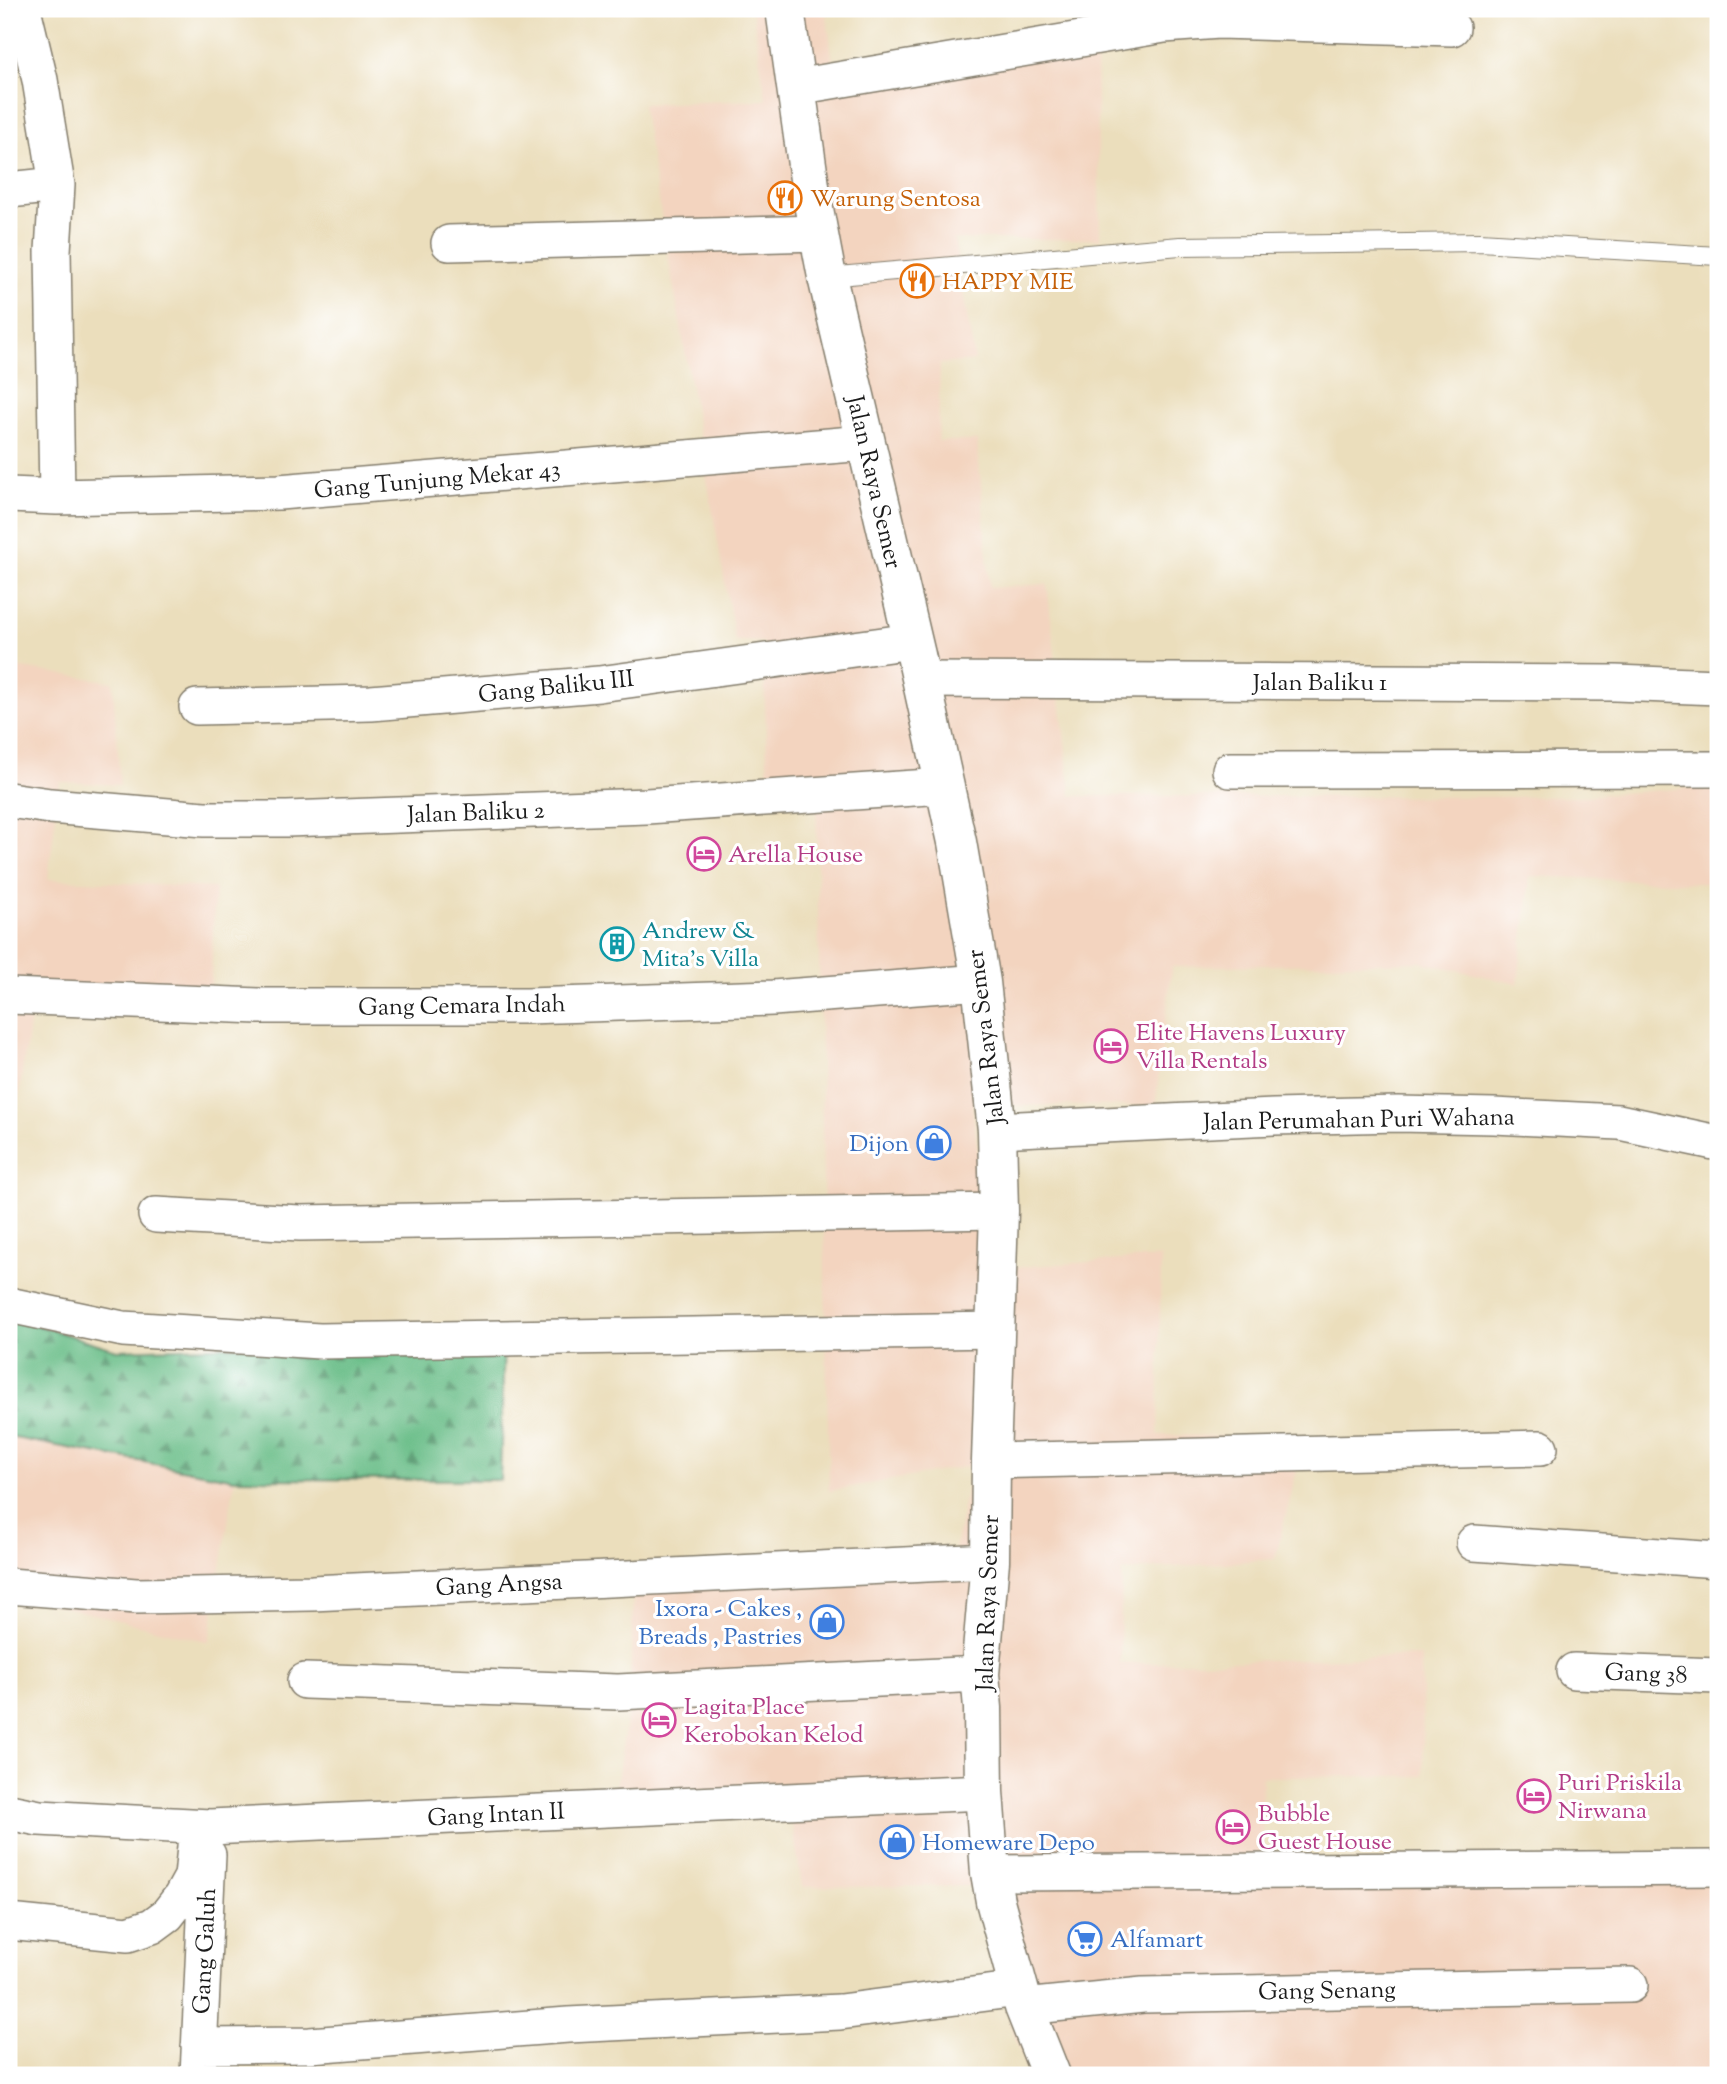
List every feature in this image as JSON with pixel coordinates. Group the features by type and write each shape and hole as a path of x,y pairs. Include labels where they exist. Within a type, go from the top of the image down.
{"street":[{"path":"23,9 40,79 57,185 52,251 57,497"},
{"name":"Jalan Raya Semer","path":"785,9 811,193 827,277 922,680 957,842 981,982 997,1130 999,1211 990,1561 980,1674 989,1873 1022,1998 1051,2075"},
{"path":"796,87 1164,24 1219,21 1452,28"},
{"path":"9,190 57,185"},
{"path":"449,243 819,233"},
{"name":"Gang Tunjung Mekar 43","path":"9,495 57,497 279,492 865,443"},
{"name":"Gang Baliku III","path":"197,707 371,703 586,685 912,641"},
{"name":"Jalan Baliku 1","path":"922,680 1602,683 1718,687"},
{"path":"1230,770 1718,769"},
{"name":"Jalan Baliku 2","path":"9,800 204,819 287,819 647,806 944,786"},
{"name":"Gang Cemara Indah","path":"9,996 259,1006 527,1006 773,998 981,982"},
{"name":"Jalan Perumahan Puri Wahana","path":"997,1130 1273,1117 1412,1114 1619,1122 1718,1143"},
{"path":"156,1215 300,1223 999,1211"},
{"path":"9,1305 123,1329 320,1341 996,1330"},
{"path":"991,1461 1540,1448"},
{"path":"1474,1543 1718,1560"},
{"name":"Gang Angsa","path":"9,1586 136,1596 312,1593 990,1561"},
{"name":"Gang 38","path":"1574,1671 1718,1676"},
{"path":"305,1681 618,1692 980,1674"},
{"name":"Gang Intan II","path":"9,1812 39,1818 204,1827 984,1792"},
{"path":"9,1922 128,1934 152,1926 167,1915 192,1877 204,1827"},
{"name":"Gang Galuh","path":"199,2061 204,1827"},
{"path":"989,1873 1718,1868"},
{"name":"Gang Senang","path":"199,2061 310,2045 568,2025 840,2012 1022,1998 1630,1985"}],"lane":[{"path":"827,277 1180,246 1480,242 1718,256"}],"shaded area":[{"path":"752,9 826,9 834,73 1096,52 1100,239 954,239 975,361 940,364 938,441 977,441 990,588 1047,584 1071,796 1568,797 1718,786 1718,884 1530,876 1518,984 1421,962 1172,967 1155,1106 972,1105 993,1269 1161,1257 1158,1435 1305,1438 1275,1559 1122,1571 1120,1664 1421,1656 1424,1776 1262,1777 1262,1863 1718,1863 1718,2075 1028,2075 1011,2024 981,1886 802,1887 788,1798 612,1814 630,1695 633,1592 952,1565 971,1466 829,1491 816,800 768,793 763,642 735,641 642,104 766,100"},
{"path":"9,666 113,682 120,785 60,782 48,879 215,888 210,1002 34,989 15,1125 9,1196"},
{"path":"9,1437 235,1479 209,1642 9,1594"}],"green space":[{"path":"9,1317 117,1350 504,1338 500,1480 235,1479 9,1437"}],"place":[{"name":"Warung Sentosa","path":"785,198"},
{"name":"HAPPY MIE","path":"917,281"},
{"name":"Arella House","path":"704,854"},
{"name":"Andrew & Mita's Villa","path":"617,944"},
{"name":"Elite Havens Luxury Villa Rentals","path":"1111,1046"},
{"name":"Dijon","path":"934,1143"},
{"name":"Ixora - Cakes , Breads , Pastries","path":"827,1622"},
{"name":"Lagita Place Kerobokan Kelod","path":"659,1720"},
{"name":"Puri Priskila Nirwana","path":"1534,1796"},
{"name":"Bubble Guest House","path":"1233,1827"},
{"name":"Homeware Depo","path":"897,1842"},
{"name":"Alfamart","path":"1085,1939"}]}
